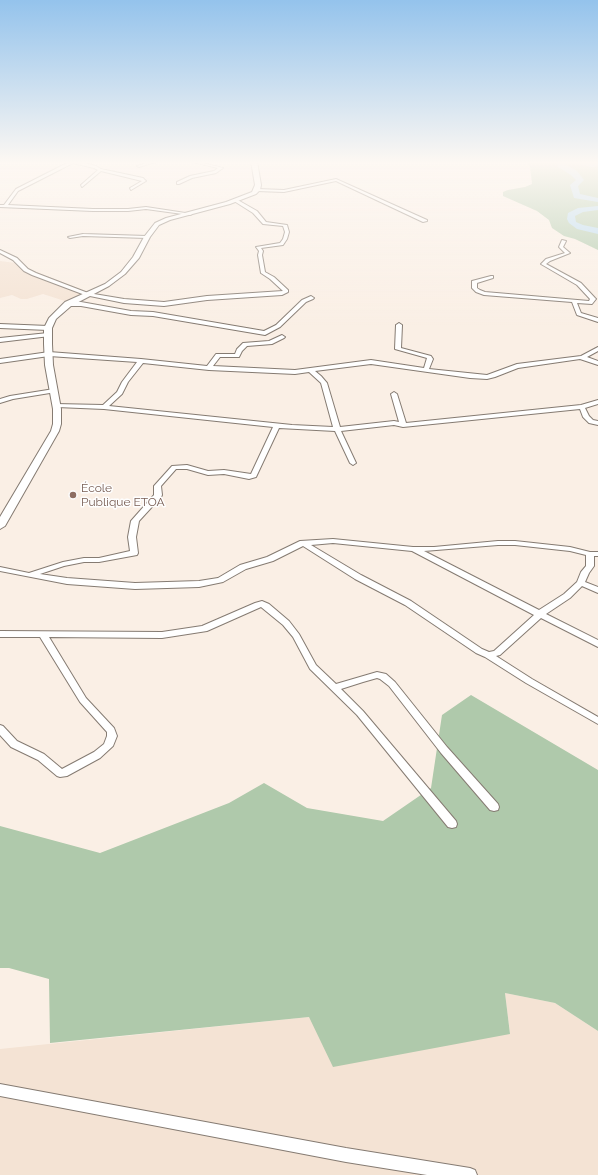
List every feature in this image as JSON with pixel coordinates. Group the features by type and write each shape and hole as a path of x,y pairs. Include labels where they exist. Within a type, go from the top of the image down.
{"street":[{"path":"0,526 55,430 58,418 57,405 48,354 48,332 53,318 68,304 107,285 123,273 136,258 154,227 160,222 183,216"},
{"path":"0,251 15,259 26,270 87,294 124,301 164,304 207,298 282,293 286,291 277,282 263,273 260,255 261,252 258,247 281,244 285,239 287,232 285,225 265,223 258,216"},
{"path":"414,216 425,221"},
{"path":"70,237 83,235 147,237"},
{"path":"491,277 474,282 475,288 484,293 590,303 593,299 580,284 543,264 548,260 568,254 561,247 564,241"},
{"path":"68,304 81,304 131,313 153,314 265,333 274,328 304,301 311,298"},
{"path":"574,301 579,314 598,320"},
{"path":"399,325 398,349 429,357 430,359 426,370"},
{"path":"0,326 48,332"},
{"path":"0,340 48,332"},
{"path":"209,368 218,355 237,356 239,350 245,344 270,344 282,337"},
{"path":"0,361 48,354 209,368 311,371 371,362 470,376 493,376 517,366 583,357 598,349"},
{"path":"583,357 598,363"},
{"path":"104,407 120,393 125,382 141,361"},
{"path":"311,371 324,382 337,429 353,463"},
{"path":"0,401 12,397 54,391"},
{"path":"394,394 403,425"},
{"path":"57,405 104,407 277,425 337,429 394,423 403,425 582,407 598,402"},
{"path":"582,407 586,416 591,422 598,423"},
{"path":"29,576 63,564 84,560 99,560 134,553 132,538 135,521 158,495 157,486 174,467 187,467 208,472 224,472 249,477 254,476 277,425"},
{"path":"0,569 29,576 102,585 135,586 199,584 226,578 243,567 270,559 303,543 333,540 412,549 498,543 570,549 594,554 590,566 585,572 581,583 567,596 540,614 497,653 488,655"},
{"path":"303,543 358,577 408,603 479,651 598,721"},
{"path":"412,549 598,644"},
{"path":"581,583 598,590"},
{"path":"0,634 162,634 204,629 262,604 286,623 296,636 313,667 360,712 452,824"},
{"path":"0,729 14,744 41,757 60,773 64,773 97,755 108,746 112,736 111,731 83,700 43,635"},
{"path":"335,688 361,679 377,675 383,676 392,684 444,750 494,807"},
{"path":"0,1090 346,1155 470,1175"}],"shaded area":[{"path":"0,261 16,263 89,292 68,302 43,294 27,299 21,299 12,295 0,298"},
{"path":"505,993 555,1003 598,1031 598,1175 0,1175 0,1049 309,1017 510,1033"}],"green space":[{"path":"543,216 598,216 598,250 575,239 564,236 552,228 549,220"},
{"path":"471,695 598,770 598,1031 555,1003 505,993 510,1034 333,1067 309,1017 50,1043 49,979 9,968 0,968 0,826 100,853 229,803 264,783 307,808 383,821 431,788 442,715"}],"waterway":[{"path":"571,216 573,223 580,227 598,231"}],"place":[{"name":"École Publique ETOA","path":"73,495"}]}
